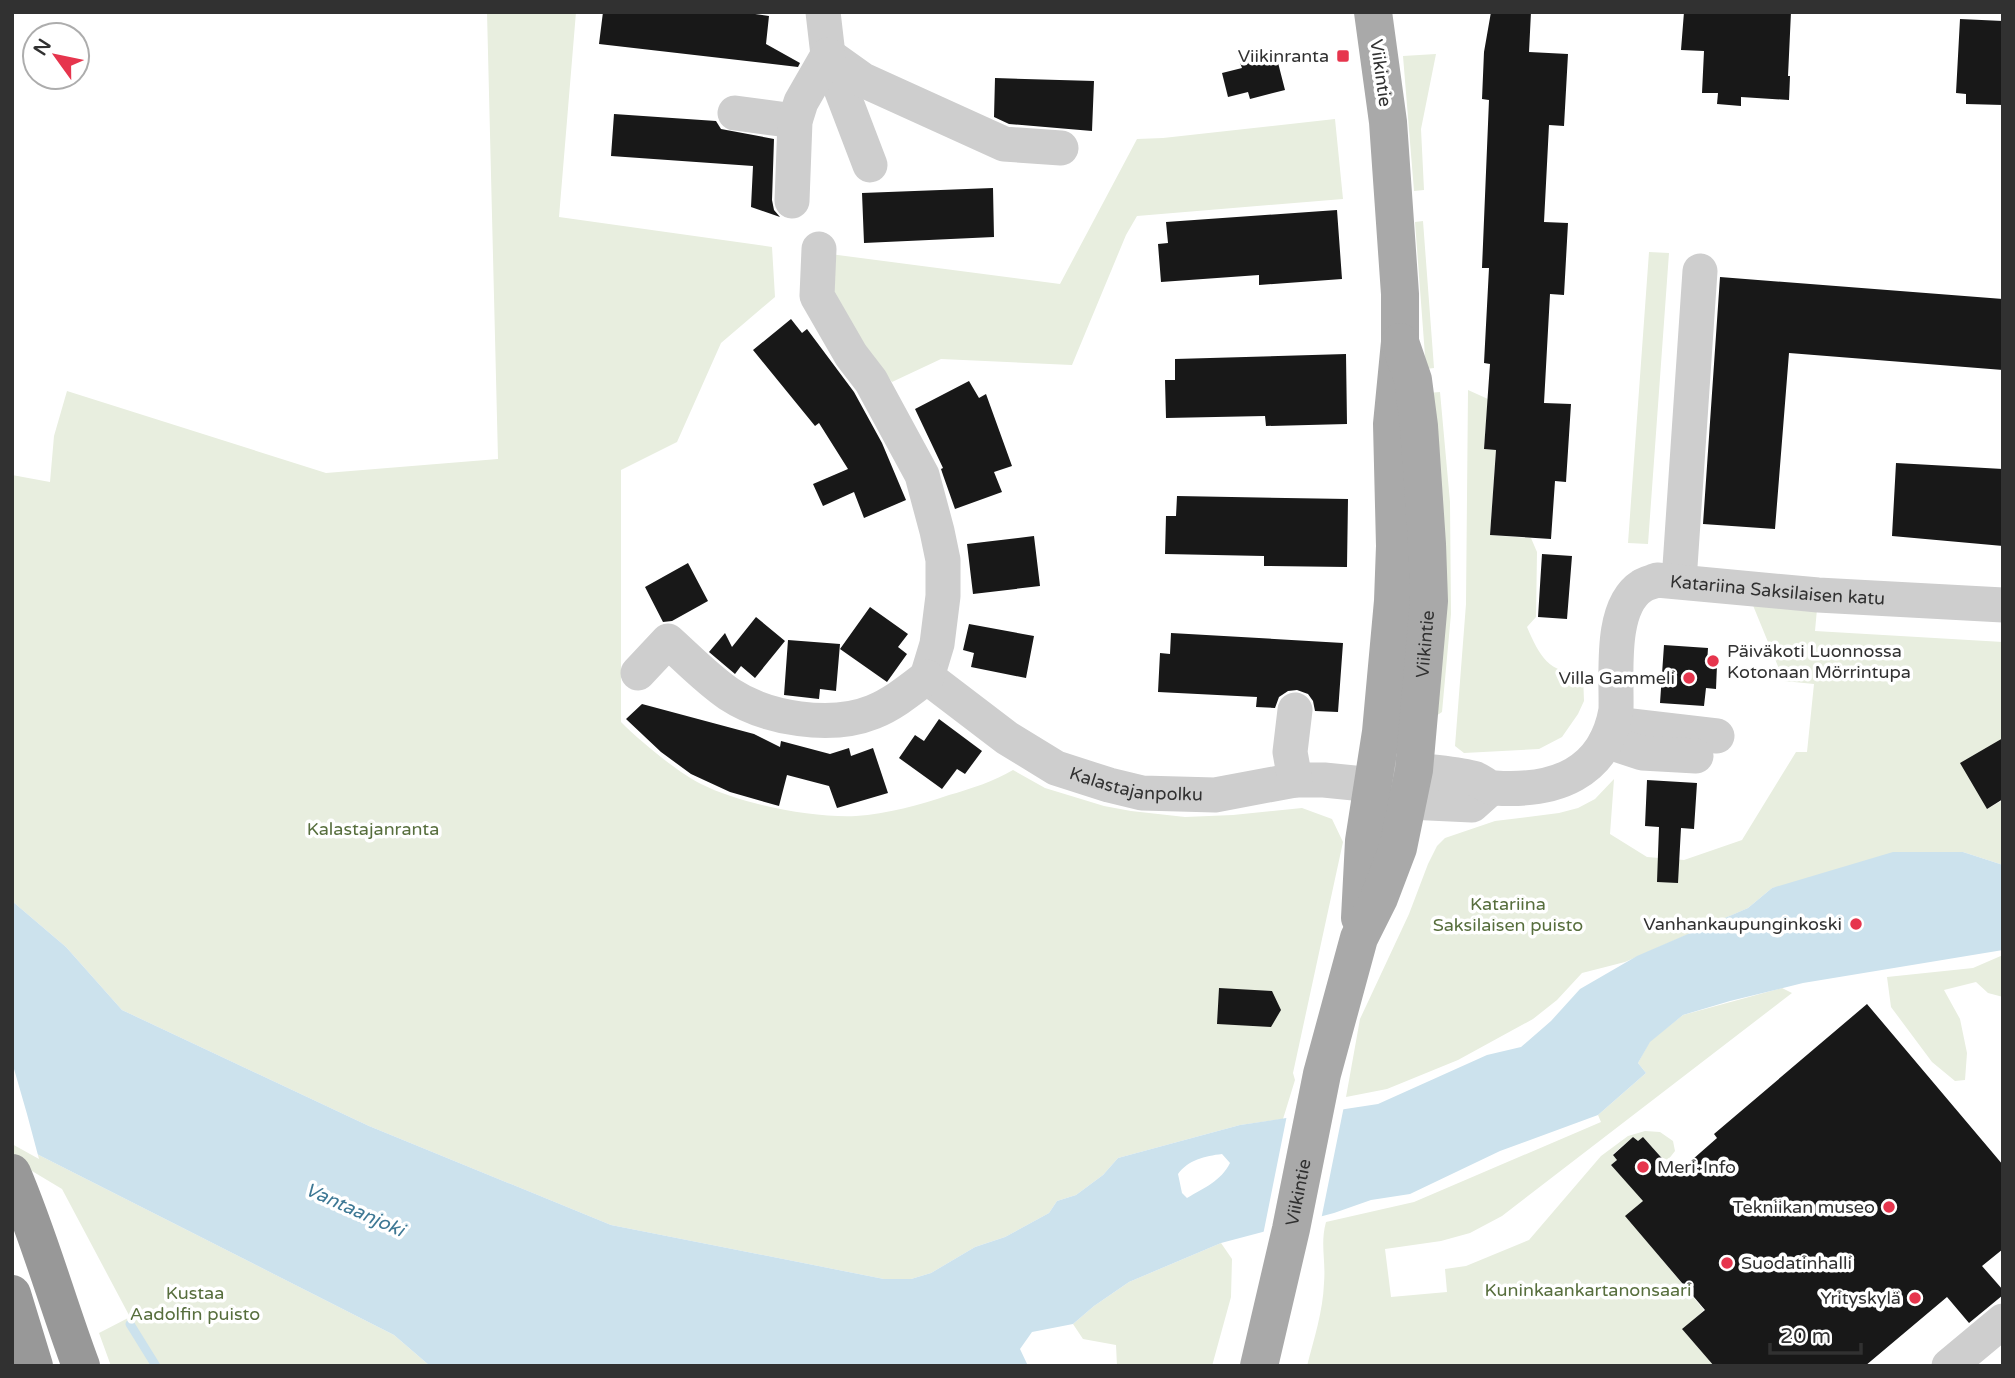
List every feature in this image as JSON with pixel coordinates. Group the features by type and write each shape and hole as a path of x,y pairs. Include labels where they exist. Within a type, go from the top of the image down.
{"highway":[{"path":"19,1190 81,1366"},
{"path":"12,1293 34,1366"}],"main road":[{"name":"Viikintie","path":"1359,938 1364,841 1381,732 1393,601 1395,546 1392,424 1400,342 1400,293 1388,122 1373,12"},
{"name":"Viikintie","path":"1259,1366 1291,1229 1322,1074 1359,938 1379,898 1398,848 1411,786 1429,601 1419,426 1413,380 1400,342"}],"street":[{"path":"822,12 828,55 870,165"},
{"path":"792,201 795,121 802,102 828,55"},
{"path":"828,55 863,80 1004,144 1060,148"},
{"path":"735,113 795,121"},
{"path":"638,673 668,641 731,695 759,709 792,719 846,719 872,712 902,696 927,677 937,643 943,596 943,560 937,531 922,475 871,381 851,355 817,296 819,248"},
{"path":"1679,581 1700,271"},
{"name":"Katariina Saksilaisen katu","path":"1610,733 1616,710 1620,617 1628,600 1642,586 1657,580 1818,595 2003,605"},
{"name":"Kalastajanpolku","path":"927,677 1007,738 1056,768 1142,793 1216,795 1295,780 1411,786"},
{"path":"1295,710 1290,752 1295,780"},
{"path":"1411,786 1472,805 1491,788 1535,788 1572,778 1590,764 1610,733 1642,753 1707,746"},
{"path":"1948,1366 2003,1321"}],"green space":[{"name":"Kalastajanranta","path":"487,12 576,12 559,217 772,247 775,297 721,343 677,442 621,470 621,722 659,756 701,784 736,798 819,815 856,816 891,811 974,787 1013,770 1045,788 1104,806 1131,811 1185,817 1302,808 1332,819 1343,842 1293,1073 1295,1080 1283,1119 1240,1125 1118,1158 1103,1175 1076,1195 1057,1201 1049,1213 1005,1237 975,1247 931,1273 911,1279 884,1279 611,1225 369,1126 122,1010 66,947 12,901 12,475 50,482 54,436 67,391 326,473 498,459"},
{"path":"1436,54 1421,129 1424,190 1414,191 1403,56"},
{"path":"1335,119 1343,199 1137,216 1126,235 1072,365 941,359 892,382 845,323 832,290 830,254 1060,284 1137,139"},
{"path":"1423,221 1434,368 1426,369 1415,222"},
{"path":"1649,252 1669,253 1648,544 1628,543"},
{"path":"1468,390 1488,399 1484,449 1496,450 1490,535 1531,538 1537,552 1536,617 1527,627 1536,647 1547,661 1561,670 1583,675 1584,701 1578,714 1562,737 1539,749 1464,753 1455,746 1466,604"},
{"path":"1440,392 1450,502 1451,614 1442,712 1436,716 1428,393"},
{"name":"Katariina Saksilaisen puisto","path":"1752,603 1817,609 1815,631 2003,642 2003,738 1987,809 2003,800 2003,865 1963,852 1772,888 1748,908 1625,962 1582,973 1557,1000 1533,1019 1458,1060 1387,1089 1346,1097 1360,1019 1409,914 1428,864 1437,846 1445,838 1495,821 1578,808 1595,799 1614,779 1610,834 1647,857 1684,860 1742,840 1796,752 1807,752 1814,684 1784,681"},
{"path":"2003,955 2003,997 1988,993 1976,982 1944,990 1960,1019 1967,1053 1965,1080 1955,1081 1932,1062 1891,1007 1887,977 1973,968"},
{"name":"Kuninkaankartanonsaari","path":"1782,988 1792,993 1502,1216 1470,1233 1441,1241 1385,1249 1391,1297 1447,1292 1445,1269 1466,1266 1529,1240 1601,1156 1628,1136 1645,1131 1660,1132 1673,1141 1675,1151 1668,1160 1661,1157 1643,1137 1638,1141 1633,1137 1613,1154 1617,1160 1612,1165 1651,1194 1626,1216 1704,1310 1683,1330 1714,1366 1307,1366 1322,1304 1323,1238 1326,1222 1414,1202 1601,1122 1598,1115 1646,1073 1638,1063 1650,1041 1683,1015"},
{"name":"Kustaa Aadolfin puisto","path":"12,1139 394,1335 430,1366 111,1366 99,1333 130,1317 62,1189 12,1159"},
{"path":"1221,1243 1232,1259 1231,1297 1212,1366 1117,1366 1116,1345 1083,1339 1073,1324 1129,1282"}],"water":[{"name":"Vantaanjoki","path":"1893,852 1963,852 2003,865 2003,950 1803,983 1683,1015 1650,1042 1638,1063 1646,1073 1598,1115 1500,1151 1410,1194 1371,1200 1334,1213 1221,1243 1129,1282 1073,1324 1032,1332 1020,1349 1028,1366 430,1366 394,1335 12,1139 12,901 66,947 122,1010 369,1126 611,1225 884,1279 911,1279 931,1273 975,1247 1005,1237 1049,1213 1057,1201 1076,1195 1103,1175 1118,1158 1240,1125 1378,1104 1487,1055 1521,1047 1551,1021 1580,989 1637,956 1748,908 1772,888","holes":["1222,1154 1230,1163 1222,1175 1206,1187 1187,1198 1182,1193 1178,1174 1187,1165"]}],"pier":[{"path":"12,1062 27,1114 39,1159 12,1144"},
{"path":"1344,1106 1321,1220 1263,1235 1287,1115"}],"building":[{"path":"603,12 741,12 769,16 766,44 800,63 798,67 599,44"},
{"path":"1491,12 1531,12 1529,52 1568,54 1564,126 1549,125 1544,222 1568,223 1564,295 1550,294 1544,403 1571,404 1566,482 1555,481 1551,539 1490,535 1496,450 1484,449 1490,364 1484,363 1489,268 1482,268 1489,100 1482,99 1484,52"},
{"path":"1684,12 1791,12 1789,100 1741,97 1741,106 1717,104 1718,93 1702,93 1704,51 1681,50"},
{"path":"1960,19 2003,21 2003,105 1966,104 1966,94 1956,93"},
{"path":"1275,51 1285,90 1250,99 1248,92 1228,97 1222,73 1242,68 1239,60"},
{"path":"995,78 1094,81 1092,131 1009,124 994,117"},
{"path":"614,114 716,121 721,129 774,139 772,200 774,210 780,217 751,207 753,166 611,156"},
{"path":"993,188 994,237 864,243 862,193"},
{"path":"1337,210 1342,279 1259,285 1259,275 1161,282 1158,244 1168,243 1166,222"},
{"path":"1720,277 2003,299 2003,370 1789,353 1775,529 1703,524"},
{"path":"791,319 802,333 807,329 854,392 882,443 906,500 864,518 854,492 823,506 813,484 848,469 819,423 815,426 753,350"},
{"path":"1346,354 1347,424 1266,426 1265,416 1166,418 1165,380 1175,380 1175,359"},
{"path":"969,381 979,398 986,394 1012,466 994,472 1002,492 955,509 941,469 943,468 915,409"},
{"path":"1896,463 2003,469 2003,546 1892,536"},
{"path":"1177,496 1348,499 1347,567 1264,566 1264,556 1165,554 1166,516 1176,516"},
{"path":"1034,536 1040,586 973,594 967,544"},
{"path":"1542,554 1572,556 1567,619 1538,617"},
{"path":"688,563 708,601 672,621 663,622 645,587"},
{"path":"870,607 908,634 898,647 907,654 887,682 840,649"},
{"path":"756,617 785,641 755,678 741,666 735,674 709,652 725,633 732,647"},
{"path":"969,624 1034,636 1026,678 971,667 974,653 963,650"},
{"path":"1171,633 1343,643 1338,712 1315,711 1308,694 1297,690 1288,691 1279,697 1275,708 1256,707 1257,697 1158,692 1160,653 1170,654"},
{"path":"788,640 840,644 836,691 820,689 819,699 784,695"},
{"name":"Villa Gammeli","path":"1664,645 1708,648 1707,664 1717,665 1716,689 1706,688 1704,706 1660,703"},
{"path":"642,704 754,734 780,747 781,741 830,754 849,748 851,756 873,748 888,793 837,808 829,786 787,775 779,806 730,792 691,774 661,752 626,719"},
{"path":"939,719 982,751 965,774 957,769 942,789 899,758 915,735 924,741"},
{"path":"2003,738 2003,799 1987,809 1960,763"},
{"path":"1647,780 1697,783 1694,829 1681,828 1678,883 1657,882 1659,827 1645,826"},
{"path":"1219,988 1272,991 1281,1010 1271,1027 1217,1024"},
{"name":"Tekniikan museo","path":"1867,1004 2003,1165 2003,1249 1982,1266 2003,1290 2003,1295 1969,1323 1947,1297 1865,1366 1714,1366 1682,1329 1705,1310 1625,1216 1643,1201 1611,1165 1617,1160 1613,1155 1633,1137 1638,1141 1643,1137 1676,1174 1717,1138 1714,1134"}],"waterway":[{"path":"130,1324 156,1366"}],"place":[{"name":"Viikinranta","path":"1343,56"},
{"name":"Päiväkoti Luonnossa Kotonaan Mörrintupa","path":"1713,661"},
{"name":"Villa Gammeli","path":"1689,678"},
{"name":"Vanhankaupunginkoski","path":"1856,924"},
{"name":"Meri-Info","path":"1643,1167"},
{"name":"Tekniikan museo","path":"1889,1207"},
{"name":"Suodatinhalli","path":"1727,1263"},
{"name":"Yrityskylä","path":"1915,1298"}]}
